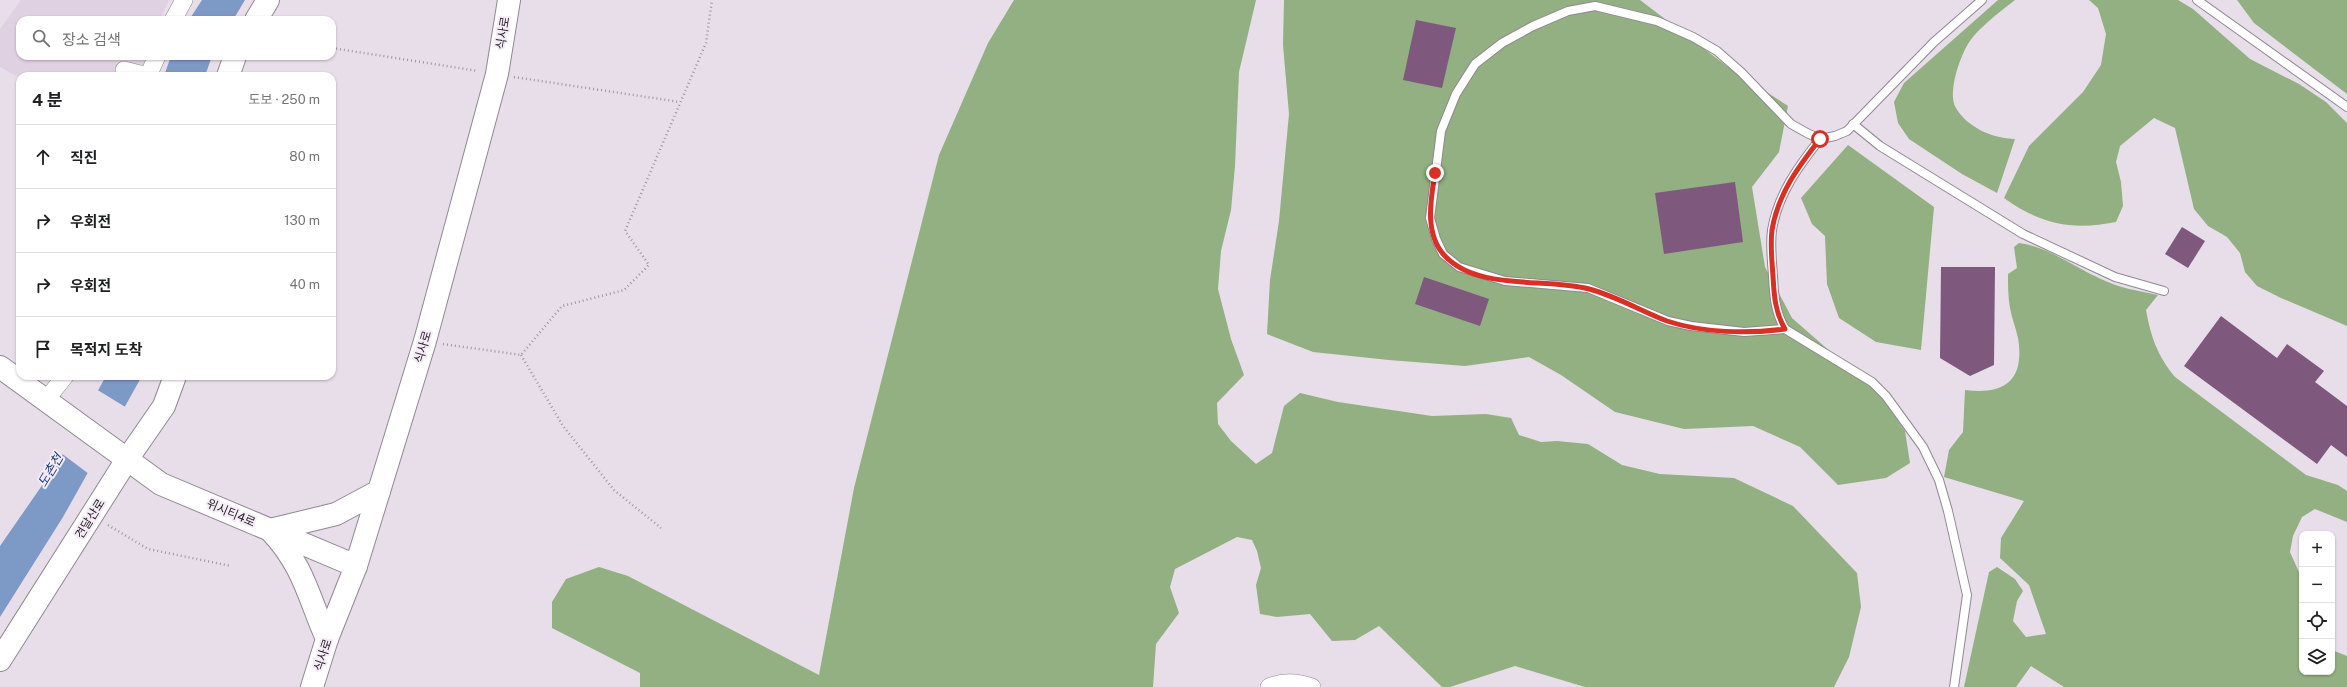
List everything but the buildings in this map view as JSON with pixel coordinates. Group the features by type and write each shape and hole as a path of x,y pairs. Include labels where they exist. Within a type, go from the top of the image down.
{"street":[{"path":"175,16 184,0"},
{"path":"258,16 268,0"},
{"name":"식사로","path":"312,687 327,639 356,566 425,341 497,74 509,0"},
{"path":"150,72 155,60"},
{"path":"229,72 234,60"},
{"path":"124,70 132,72"},
{"path":"0,367 16,378"},
{"path":"18,380 53,405 63,380"},
{"name":"견달산로","path":"0,660 92,516 121,453 164,406 174,380"},
{"name":"위시티4로","path":"53,405 121,453 161,484 356,566"},
{"path":"270,530 336,514 379,491"},
{"path":"270,530 287,547 299,567 327,639"},
{"path":"1269,687 1278,683 1302,683 1312,687"}],"lane":[{"path":"1785,329 1744,332 1691,326 1668,321 1588,288 1506,281 1459,267 1443,254 1436,239 1430,218 1441,131 1456,94 1475,64 1502,43 1533,26 1568,11 1595,6 1657,21 1693,37 1717,51 1741,72 1791,124 1820,139 1835,136 1847,131 1934,42 1982,0"},
{"path":"2197,0 2347,107"},
{"path":"1853,124 1880,146 2023,234 2115,277 2164,291"},
{"path":"1820,139 1788,183 1778,206 1772,231 1775,302 1780,320 1785,329 1872,382 1891,402 1923,447 1939,480 1948,511 1967,595 1954,687"}],"path":[{"path":"521,355 562,306 624,290 649,265 625,231 706,43 712,0"},
{"path":"425,341 521,355"},
{"path":"521,355 563,426 614,490 661,528"},
{"path":"92,516 148,548 230,566"}],"shaded area":[{"path":"21,0 169,0 162,16 16,16 16,60 147,60 143,72 16,72 16,76 0,67 0,29"}],"green space":[{"path":"1014,0 1256,0 1239,72 1235,166 1231,210 1221,251 1218,289 1231,339 1244,375 1217,403 1218,424 1231,441 1256,464 1272,453 1284,406 1300,393 1338,402 1432,416 1486,414 1511,418 1519,435 1541,442 1557,441 1588,444 1622,465 1660,474 1734,478 1793,506 1857,573 1861,607 1849,657 1834,687 1585,687 1515,666 1450,687 1442,687 1379,626 1355,640 1332,641 1310,614 1277,617 1260,614 1256,585 1261,568 1257,551 1252,540 1237,537 1175,569 1170,587 1179,613 1156,644 1153,687 640,687 640,673 552,628 552,602 566,579 599,567 628,576 819,675 854,488 939,155 988,43"},
{"path":"1284,0 1640,0 1728,67 1788,106 1779,152 1752,187 1765,267 1792,318 1881,396 1905,431 1910,463 1886,478 1838,485 1800,447 1753,426 1684,429 1615,412 1561,375 1529,357 1465,366 1389,360 1313,352 1267,334 1270,280 1279,221 1289,114 1283,45"},
{"path":"1998,0 2015,0 1983,26 1968,44 1958,66 1953,94 1956,108 1967,121 1981,131 1989,134 1998,137 2015,139 1997,193 1962,174 1909,139 1898,123 1894,102 1904,83"},
{"path":"2089,0 2178,0 2193,9 2250,59 2299,84 2326,102 2347,123 2347,326 2281,298 2257,286 2245,272 2240,253 2227,237 2208,226 2194,209 2175,128 2154,118 2120,146 2116,162 2121,182 2123,206 2116,222 2085,226 2057,223 2030,214 2004,198 2029,146 2083,92 2101,65 2106,34 2098,8"},
{"path":"2237,0 2347,0 2347,94 2254,23"},
{"path":"1848,145 1934,207 1921,350 1876,342 1839,318 1827,284 1825,236 1812,224 1801,198"},
{"path":"2019,243 2030,245 2051,253 2115,285 2158,295 2146,310 2148,320 2159,353 2175,377 2306,475 2338,485 2347,491 2347,522 2315,509 2302,517 2293,536 2290,552 2299,572 2299,675 2335,675 2335,651 2347,656 2347,687 2064,687 2031,666 2016,687 1964,687 1989,572 1997,567 2015,579 2023,591 2017,601 2013,621 2026,637 2046,634 2029,585 2000,558 2001,538 2024,501 1944,477 1949,450 1963,432 1965,390 1991,390 2001,387 2009,382 2015,374 2018,365 2018,338 2009,304 2008,291 2008,274 2017,268 2014,247"}],"water":[{"path":"202,0 245,0 235,16 192,16"},
{"path":"170,60 211,60 206,72 165,72"},
{"path":"104,380 140,380 63,517 0,617 0,546 59,461"}],"pier":[{"path":"96,389 127,408 89,474 61,453"}],"route":[{"path":"1435,173 1430,218 1436,239 1443,254 1459,267 1506,281 1532,284 1558,284 1588,288 1616,298 1668,321 1691,326 1744,332 1771,331 1785,329 1780,320 1775,302 1772,254 1772,231 1778,206 1788,183 1820,139"}],"water label":[{"name":"도촌천","path":"50,470"}]}
